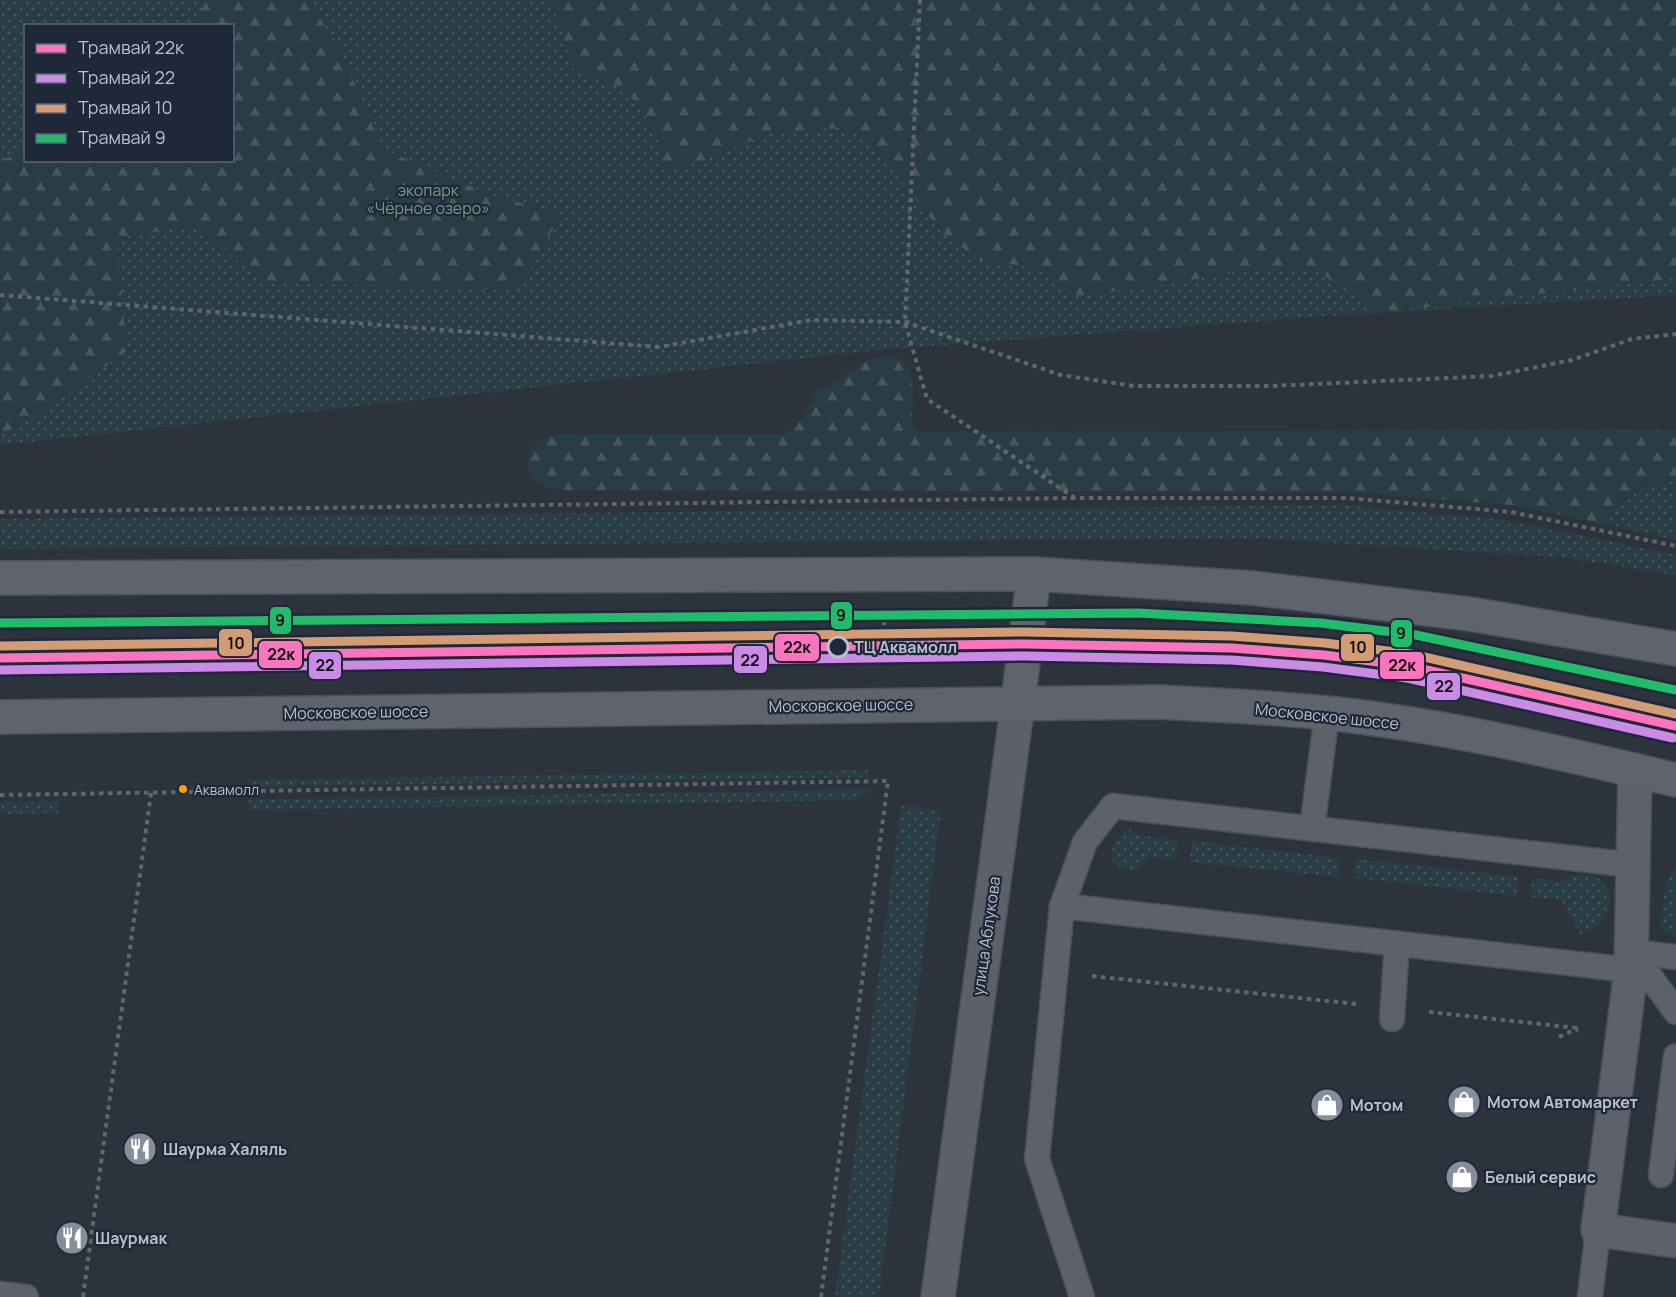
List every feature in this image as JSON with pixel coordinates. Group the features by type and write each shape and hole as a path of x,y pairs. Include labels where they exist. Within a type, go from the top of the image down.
{"main road":[{"path":"0,579 1034,574 1252,588 1470,614 1676,648"},
{"name":"улица Аблукова","path":"1018,702 1034,574"},
{"name":"Московское шоссе","path":"0,717 1018,702 1158,702 1327,713 1524,744 1676,780"}],"street":[{"name":"улица Аблукова","path":"938,1297 1018,702"},
{"path":"1635,770 1631,961 1598,1230 1676,1241"}],"lane":[{"path":"1312,829 1327,713"},
{"path":"1082,1297 1036,1159 1062,906 1084,842 1113,806 1633,865"},
{"path":"1062,906 1397,944 1631,961 1676,957"},
{"path":"1392,1019 1397,944"},
{"path":"1631,961 1676,1012"},
{"path":"1661,1175 1676,1056"},
{"path":"1590,1297 1598,1230"},
{"path":"0,1294 26,1297"}],"path":[{"path":"920,0 905,322 927,399 1076,498"},
{"path":"0,295 659,347 811,320 905,322 1061,375 1134,386 1271,386 1492,376 1572,360 1632,339 1676,334"},
{"path":"0,512 1076,498 1358,499 1511,512 1676,546"},
{"path":"584,658 886,656 884,616"},
{"path":"0,795 888,781 821,1297"},
{"path":"83,1297 151,793"},
{"path":"1559,1037 1578,1028"}],"green space":[{"name":"экопарк «Чёрное озеро»","path":"0,0 1676,0 1676,295 1328,316 889,349 0,445"},
{"path":"207,0 307,0 337,43 383,149 491,195 561,214 518,290 264,282 194,225 116,238 127,351 40,414 0,435 0,161 24,150 24,162 234,162 234,24 193,24"},
{"path":"551,0 1676,0 1676,278 1377,313 1315,269 1254,269 1151,287 1078,296 1033,267 980,260 944,235 866,137 839,128 772,132 704,160 664,171 657,131 625,89 574,70"},
{"path":"881,356 900,360 906,365 913,388 912,421 915,428 922,432 1676,430 1676,479 1634,492 1604,524 1512,505 1346,492 568,490 546,487 533,481 528,463 530,451 539,442 556,434 785,434 800,421 818,392 861,364"},
{"path":"1676,479 1676,540 1604,524 1635,493 1651,485"},
{"path":"1341,505 1507,520 1676,555 1676,575 1558,557 1256,538 0,549 0,519"},
{"path":"868,770 868,777 248,787 248,780"},
{"path":"871,789 858,800 249,810 249,800"},
{"path":"59,801 59,813 0,814 0,802"},
{"path":"901,806 941,810 879,1297 835,1297"},
{"path":"1131,828 1131,834 1178,840 1176,860 1149,857 1138,871 1122,870 1112,859 1113,848 1116,840"},
{"path":"1192,841 1339,858 1339,877 1189,862"},
{"path":"1356,859 1518,877 1517,896 1354,878"},
{"path":"1676,865 1676,937 1667,934 1659,924 1667,881"},
{"path":"1571,875 1589,875 1601,880 1610,898 1608,912 1601,923 1580,935 1561,900 1531,897 1532,878 1563,882"}],"tram line":[{"name":"9","path":"0,623 1138,613 1321,623 1416,635 1676,690"},
{"name":"10","path":"0,646 1025,632 1232,636 1325,643 1411,654 1676,714"},
{"name":"22к","path":"0,658 1025,644 1232,648 1324,655 1409,666 1676,726"},
{"name":"22","path":"0,670 1025,656 1231,660 1323,667 1407,678 1673,738"}],"place":[{"name":"ТЦ Аквамолл","path":"838,647"},
{"name":"Аквамолл","path":"183,789"},
{"name":"Мотом Автомаркет","path":"1464,1102"},
{"name":"Мотом","path":"1327,1105"},
{"name":"Шаурма Халяль","path":"140,1149"},
{"name":"Белый сервис","path":"1462,1177"},
{"name":"Шаурмак","path":"72,1238"}]}
